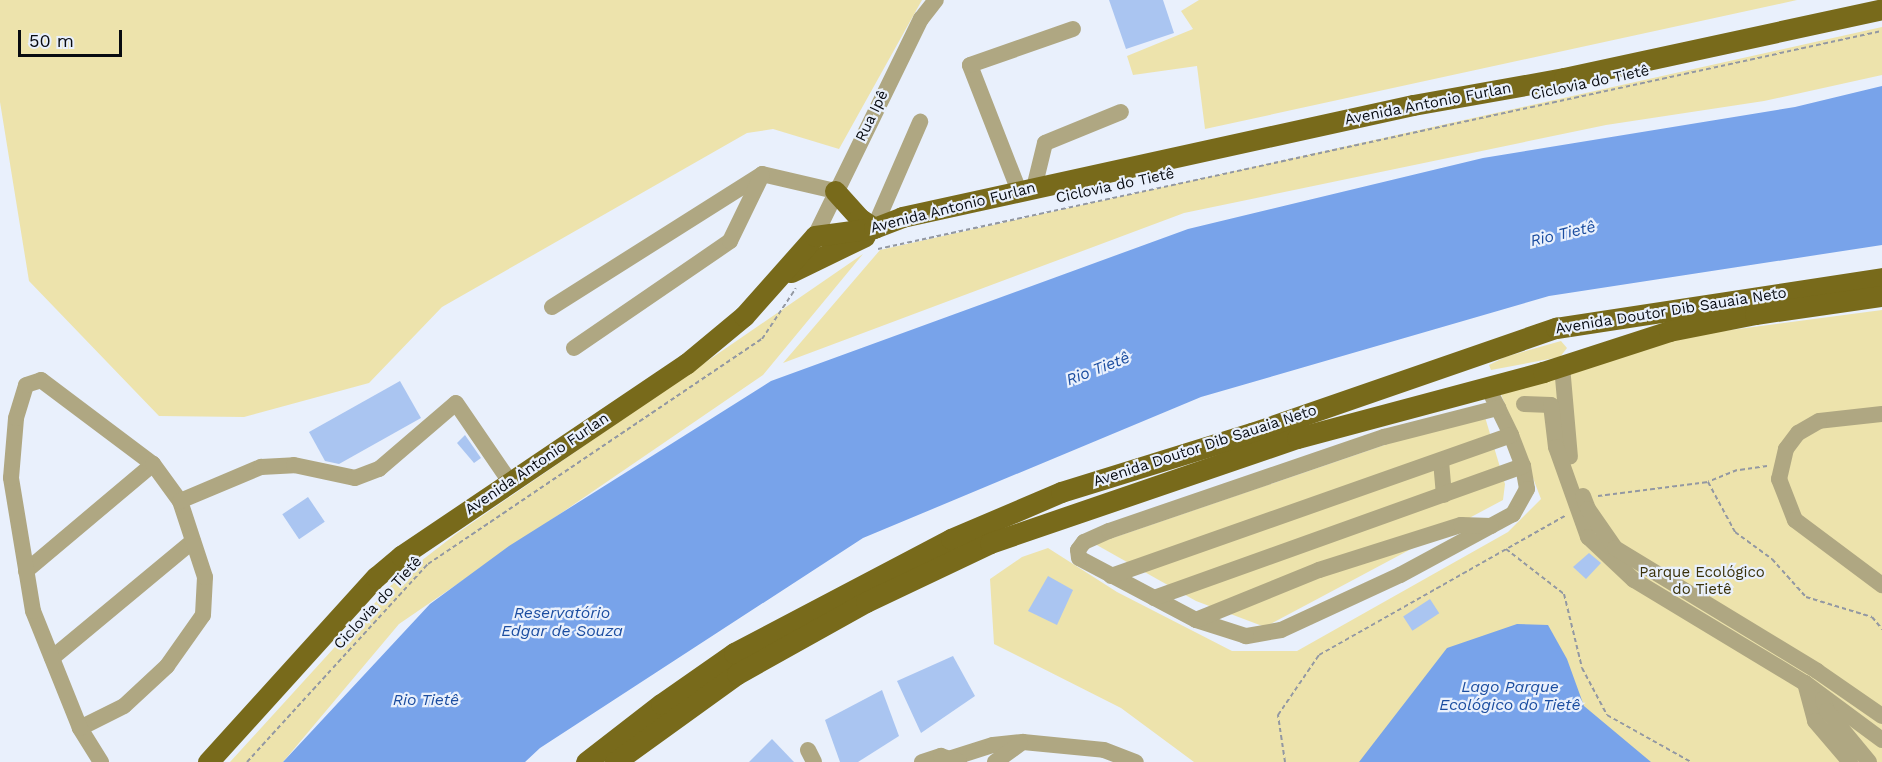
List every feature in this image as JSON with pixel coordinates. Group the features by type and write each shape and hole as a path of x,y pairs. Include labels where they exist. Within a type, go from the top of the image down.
{"main road":[{"name":"Avenida Antonio Furlan","path":"208,762 376,577 510,482 686,364 744,316 789,283 814,236 876,239 902,217 1413,105 1564,78 1882,9"},
{"path":"835,191 876,239"},
{"path":"789,283 902,217"},
{"name":"Avenida Doutor Dib Sauaia Neto","path":"586,762 661,704 734,653 951,539 1061,492 1252,433 1556,328 1882,278"},
{"name":"Avenida Doutor Dib Sauaia Neto","path":"615,762 737,674 866,602 990,543 1297,438 1565,365 1700,323 1882,296"},
{"path":"1556,328 1569,344 1565,365"},
{"path":"1479,353 1471,370 1485,386"}],"street":[{"name":"Rua Ipê","path":"814,236 921,19 936,0"},
{"path":"1027,189 970,65 1073,29"},
{"path":"1027,189 1045,142 1121,112"},
{"path":"876,239 920,122"},
{"path":"552,307 762,174 835,191"},
{"path":"574,348 730,241 762,174"},
{"path":"1565,365 1567,450 1588,537 1634,580 1882,716"},
{"path":"80,728 124,706 167,666 203,615 205,576 180,501 153,464 41,380 26,385 16,418 11,478 33,611 80,728 101,762"},
{"path":"1485,386 1497,408 1511,435 1523,466 1527,489 1521,504 1513,514 1400,575 1281,630 1246,636 1196,620 1079,558 1078,550 1084,542 1384,437 1497,408"},
{"path":"180,501 261,467 294,465 355,478 379,469 456,403 510,482"},
{"path":"1524,404 1551,405 1556,447 1581,503"},
{"path":"1882,414 1819,421 1798,433 1786,449 1779,479 1795,520 1882,585"},
{"path":"1111,576 1511,435"},
{"path":"1441,461 1444,495"},
{"path":"26,571 153,464"},
{"path":"1154,598 1523,466"},
{"path":"1196,620 1329,567 1461,525 1491,526"},
{"path":"52,658 193,541"},
{"path":"1811,677 1822,695 1827,711 1869,762"},
{"path":"1811,677 1815,721 1851,762"},
{"path":"1822,695 1882,740"},
{"path":"995,762 1023,742"},
{"path":"922,762 941,756 956,760 993,745 1023,742 1104,750 1136,762"}],"path":[{"name":"Ciclovia do Tietê","path":"876,239 1882,31"},
{"name":"Ciclovia do Tietê","path":"247,762 428,564 762,339 789,283"},
{"path":"1285,762 1278,716 1319,655 1506,549 1581,503 1708,482 1737,470 1781,464"},
{"path":"1708,482 1735,532 1772,559 1806,597 1872,617 1882,629"},
{"path":"1506,549 1564,594 1582,668 1607,715 1691,762"}],"green space":[{"path":"0,0 922,0 839,149 773,129 747,133 442,307 369,383 244,417 159,416 29,281 0,102"},
{"path":"1199,0 1797,0 1205,129 1197,66 1133,75 1127,56 1193,29 1181,11"},
{"path":"1882,27 1882,75 1764,101 1606,125 1184,213 783,363 880,250"},
{"path":"863,254 763,375 399,624 283,762 230,762 395,581 456,534"},
{"name":"Parque Ecológico do Tietê","path":"1882,310 1882,762 1194,762 1121,708 994,644 990,579 1022,557 1048,548 1117,592 1232,651 1297,651 1508,532 1541,499 1499,389 1670,338"},
{"path":"1561,341 1567,348 1560,357 1491,370 1489,365 1505,357"},
{"path":"1485,417 1505,484 1503,500 1265,627 1196,601 1095,544 1411,436"}],"water":[{"name":"Reservatório Edgar de Souza","path":"1882,86 1882,245 1549,296 1201,397 863,538 540,748 525,762 283,762 430,604 509,546 771,381 1188,229 1483,158 1795,107"},
{"name":"Lago Parque Ecológico do Tietê","path":"1517,624 1548,625 1567,659 1584,706 1651,762 1359,762 1447,648"}],"building":[{"path":"1109,0 1163,0 1174,33 1126,49"},
{"path":"400,381 421,418 339,464 325,461 309,432"},
{"path":"465,435 481,458 474,463 457,443"},
{"path":"308,497 325,522 299,539 282,514"},
{"path":"1589,553 1601,563 1586,579 1573,567"},
{"path":"1048,576 1073,590 1057,625 1028,611"},
{"path":"1430,599 1439,613 1412,631 1403,616"},
{"path":"953,656 975,696 921,733 897,681"},
{"path":"882,690 899,736 858,762 840,762 825,720"},
{"path":"772,739 794,762 749,762"}],"water label":[{"name":"Rio Tietê","path":"1563,234"},
{"name":"Rio Tietê","path":"1098,369"},
{"name":"Rio Tietê","path":"426,700"}]}
